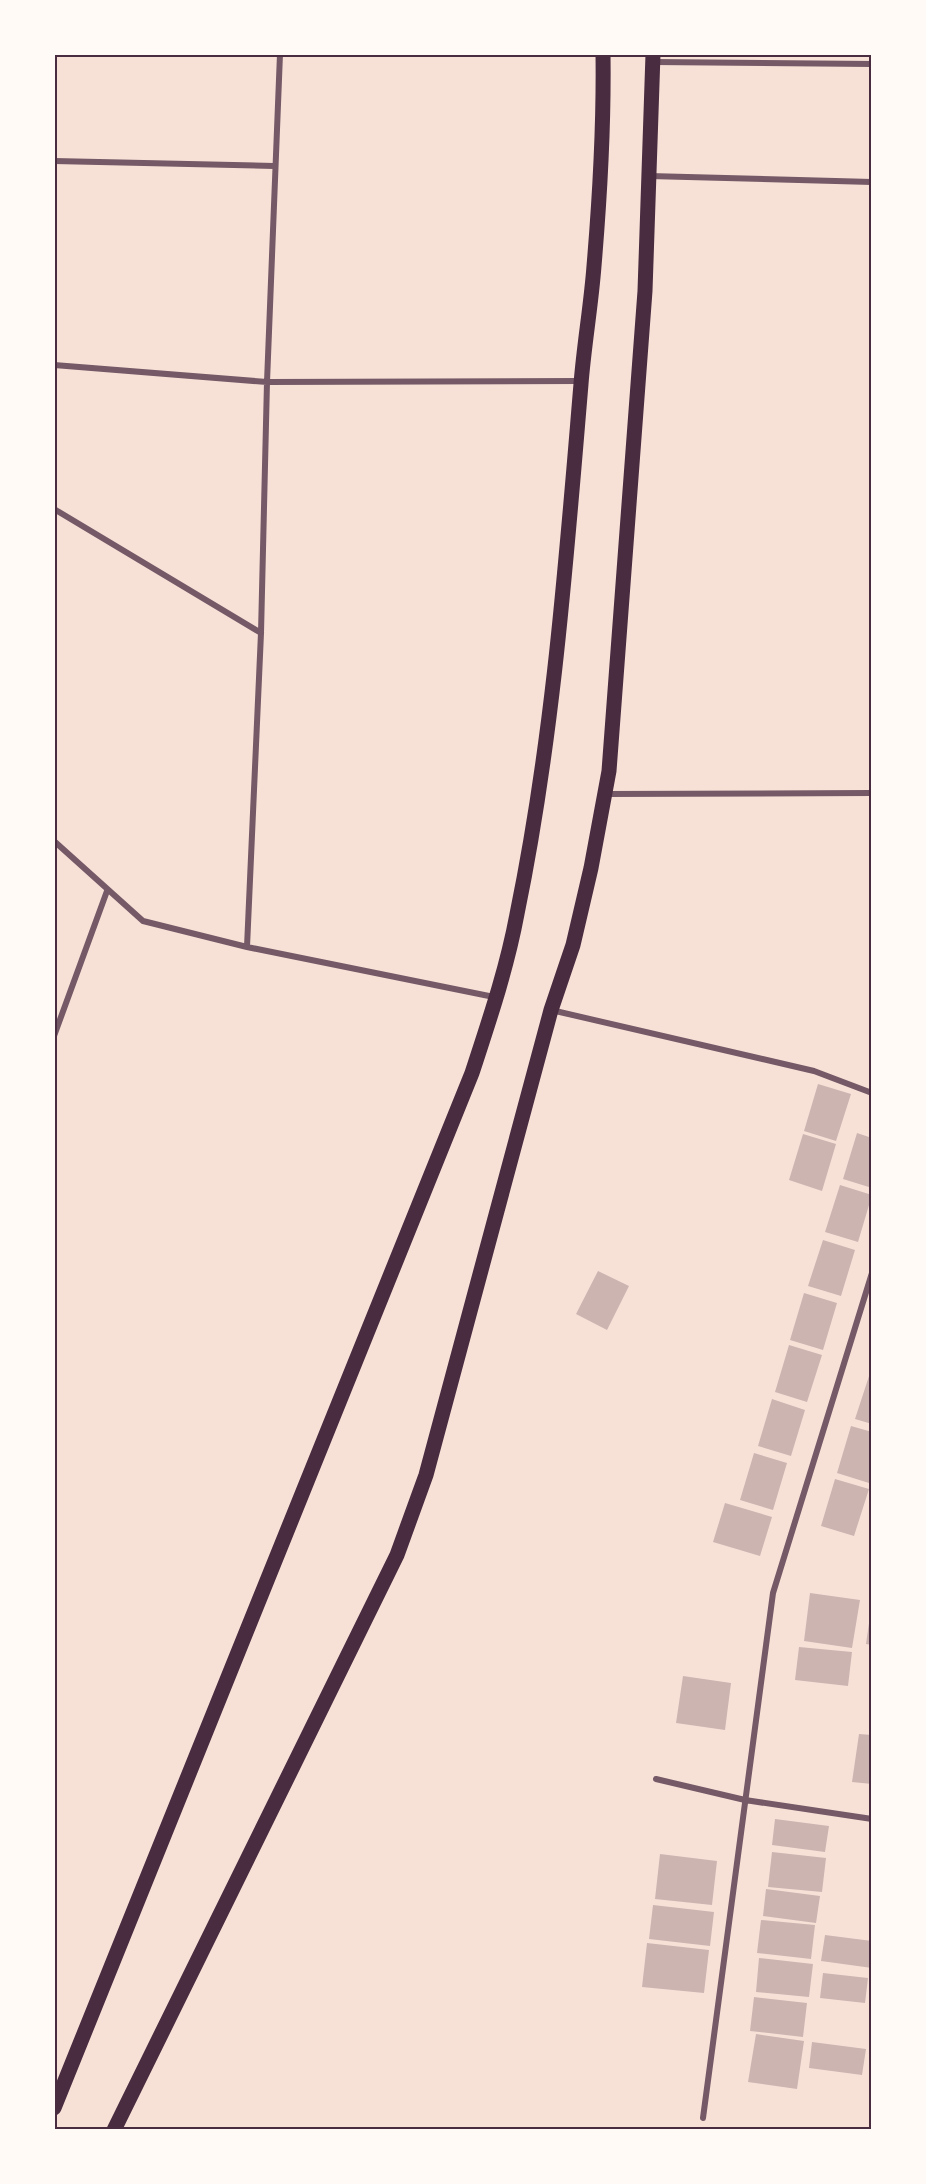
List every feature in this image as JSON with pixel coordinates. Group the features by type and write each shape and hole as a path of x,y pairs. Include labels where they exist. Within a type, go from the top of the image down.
{"main road":[{"path":"54,2108 468,1084 496,997 517,915 542,768 565,588 581,381 594,268 604,111 603,54"},
{"path":"114,2130 397,1555 426,1475 551,1010 573,945 591,868 609,771 626,571 645,291 653,58"}],"street":[{"path":"247,947 261,633 274,166 280,54"},
{"path":"653,58 872,64"},
{"path":"54,161 274,166"},
{"path":"649,176 872,182"},
{"path":"54,365 267,382 581,381"},
{"path":"54,509 261,633"},
{"path":"604,794 872,793"},
{"path":"54,841 143,921 247,947 496,997"},
{"path":"54,1036 107,891"},
{"path":"551,1010 814,1071 872,1093"},
{"path":"703,2118 773,1593 872,1273"},
{"path":"656,1779 745,1800 872,1819"}],"building":[{"path":"818,1084 851,1094 836,1141 804,1131"},
{"path":"857,1133 872,1138 872,1188 843,1179"},
{"path":"803,1134 836,1144 822,1191 789,1180"},
{"path":"840,1185 872,1195 858,1242 825,1232"},
{"path":"823,1240 855,1250 841,1296 808,1286"},
{"path":"598,1271 629,1286 607,1330 576,1314"},
{"path":"804,1293 837,1303 823,1350 790,1340"},
{"path":"789,1345 822,1355 807,1402 775,1392"},
{"path":"870,1373 872,1373 872,1424 855,1419"},
{"path":"772,1399 805,1410 791,1456 758,1446"},
{"path":"851,1426 872,1432 872,1475 869,1483 837,1473"},
{"path":"754,1453 787,1463 773,1510 740,1500"},
{"path":"835,1479 869,1489 854,1536 821,1526"},
{"path":"725,1503 772,1517 760,1556 713,1542"},
{"path":"810,1593 860,1600 852,1648 804,1641"},
{"path":"872,1609 872,1645 866,1644"},
{"path":"799,1647 852,1652 848,1686 795,1680"},
{"path":"683,1676 731,1683 725,1730 676,1723"},
{"path":"859,1734 872,1735 872,1784 852,1782"},
{"path":"775,1819 829,1826 825,1852 772,1845"},
{"path":"772,1852 826,1858 822,1892 768,1887"},
{"path":"660,1854 717,1861 712,1905 655,1899"},
{"path":"766,1889 820,1896 816,1923 763,1916"},
{"path":"653,1905 714,1912 710,1946 649,1939"},
{"path":"761,1920 815,1925 811,1959 757,1953"},
{"path":"825,1935 872,1941 872,1968 821,1961"},
{"path":"647,1943 709,1950 704,1993 642,1987"},
{"path":"759,1958 813,1964 809,1997 756,1992"},
{"path":"823,1973 868,1978 865,2003 820,1998"},
{"path":"754,1997 807,2003 803,2037 750,2031"},
{"path":"756,2034 804,2041 797,2089 748,2082"},
{"path":"812,2042 866,2049 862,2075 809,2068"}]}
